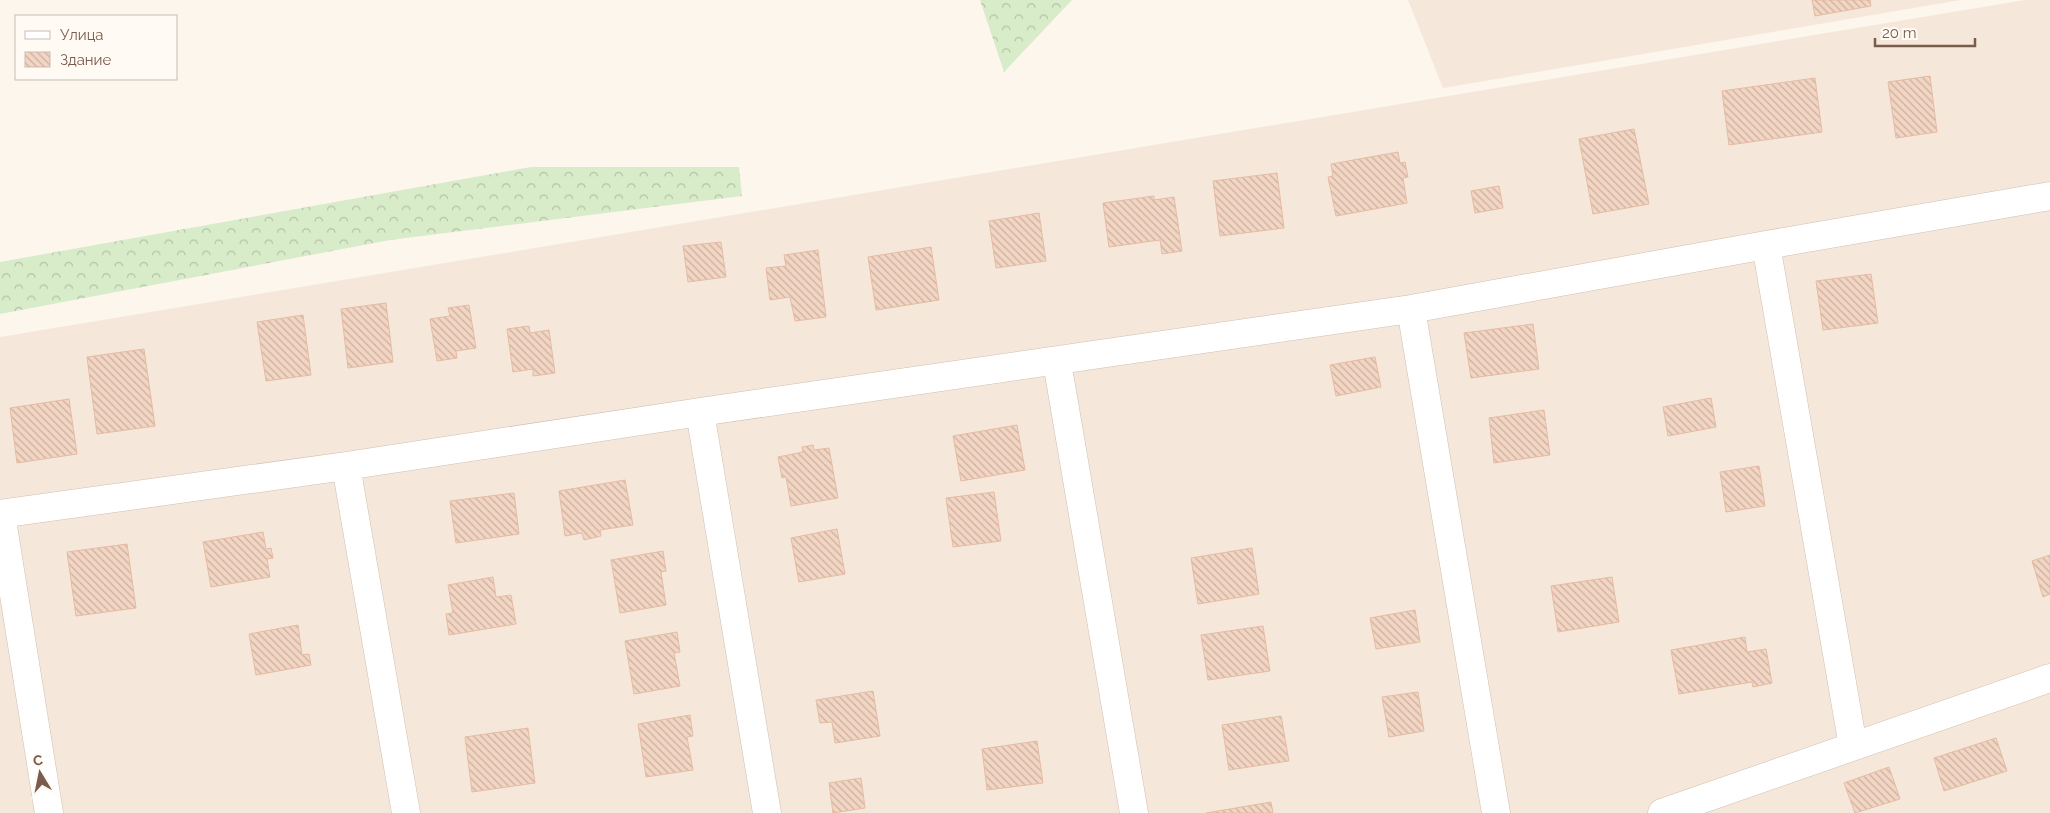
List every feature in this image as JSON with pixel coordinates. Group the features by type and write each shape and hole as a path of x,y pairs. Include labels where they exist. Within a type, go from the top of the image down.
{"lane":[{"path":"49,813 1,514 346,466 700,412 1411,310 1766,245 2050,196"},
{"path":"1766,245 1853,746"},
{"path":"1411,310 1496,813"},
{"path":"1058,362 1134,813"},
{"path":"700,412 767,813"},
{"path":"346,466 406,813"},
{"path":"1662,813 2050,678"}],"shaded area":[{"path":"1408,0 1961,0 1443,88"},
{"path":"2025,0 2050,0 2050,813 0,813 0,337"}],"green space":[{"path":"980,0 1072,0 1004,72"},
{"path":"531,167 739,167 742,196 390,240 0,314 0,262"}],"building":[{"path":"1812,0 1870,0 1871,6 1815,16"},
{"path":"1930,76 1937,132 1896,138 1888,82"},
{"path":"1815,78 1822,132 1729,145 1722,91"},
{"path":"1634,129 1649,204 1593,214 1579,139"},
{"path":"1398,152 1400,163 1405,162 1408,177 1403,178 1407,203 1336,216 1328,177 1333,176 1331,164"},
{"path":"1277,173 1284,228 1220,236 1213,181"},
{"path":"1499,186 1503,208 1475,213 1471,191"},
{"path":"1154,196 1154,200 1174,197 1182,251 1162,254 1160,240 1109,247 1103,203"},
{"path":"1039,213 1046,261 996,268 989,221"},
{"path":"721,242 726,277 688,282 683,246"},
{"path":"931,247 939,300 876,310 868,257"},
{"path":"818,250 826,317 795,321 790,297 770,300 766,268 786,266 784,255"},
{"path":"1871,274 1878,323 1823,330 1816,281"},
{"path":"386,303 393,362 348,368 341,309"},
{"path":"469,305 476,348 456,351 457,358 437,361 430,319 450,316 448,308"},
{"path":"303,315 311,375 266,381 257,322"},
{"path":"1533,324 1539,369 1471,378 1464,333"},
{"path":"529,326 530,333 549,330 555,373 533,376 533,369 513,372 507,329"},
{"path":"144,349 155,426 97,434 87,357"},
{"path":"1375,357 1381,387 1336,396 1330,365"},
{"path":"1711,398 1716,427 1668,436 1663,407"},
{"path":"69,399 77,454 17,463 10,408"},
{"path":"1544,410 1550,455 1494,463 1489,418"},
{"path":"1017,425 1025,470 961,481 953,436"},
{"path":"813,445 814,450 829,448 838,498 791,506 786,477 782,478 778,457 803,452 802,447"},
{"path":"1759,466 1765,506 1726,512 1720,472"},
{"path":"625,480 633,525 600,530 601,536 584,540 582,533 565,536 559,491"},
{"path":"994,492 1001,541 953,547 946,498"},
{"path":"514,493 519,534 456,543 450,501"},
{"path":"837,529 845,574 799,582 791,538"},
{"path":"263,532 266,549 271,548 273,558 267,559 270,577 211,587 203,542"},
{"path":"127,544 136,608 76,616 67,552"},
{"path":"1252,548 1259,594 1198,604 1191,558"},
{"path":"663,551 666,571 661,572 666,605 620,613 611,560"},
{"path":"2050,555 2050,594 2043,597 2032,561"},
{"path":"493,577 496,597 511,595 516,624 449,635 446,614 453,613 448,585"},
{"path":"1612,577 1619,622 1558,632 1551,586"},
{"path":"1415,610 1420,642 1376,649 1370,618"},
{"path":"298,625 302,655 309,654 311,665 256,675 249,634"},
{"path":"1263,626 1270,671 1208,680 1201,635"},
{"path":"677,632 680,652 674,653 680,686 634,694 625,641"},
{"path":"1745,637 1747,652 1766,649 1772,683 1753,687 1752,682 1679,694 1671,650"},
{"path":"873,691 880,736 835,743 832,722 820,723 816,700"},
{"path":"1418,692 1424,731 1389,737 1382,697"},
{"path":"690,715 693,736 687,737 693,770 646,777 638,724"},
{"path":"1281,716 1289,761 1229,770 1222,725"},
{"path":"528,728 535,783 472,792 465,737"},
{"path":"1996,738 2007,771 1944,791 1934,758"},
{"path":"1037,741 1043,783 987,790 982,749"},
{"path":"1889,767 1900,799 1855,813 1844,783"},
{"path":"861,778 865,808 833,813 829,783"},
{"path":"1271,802 1273,813 1206,813"}]}
